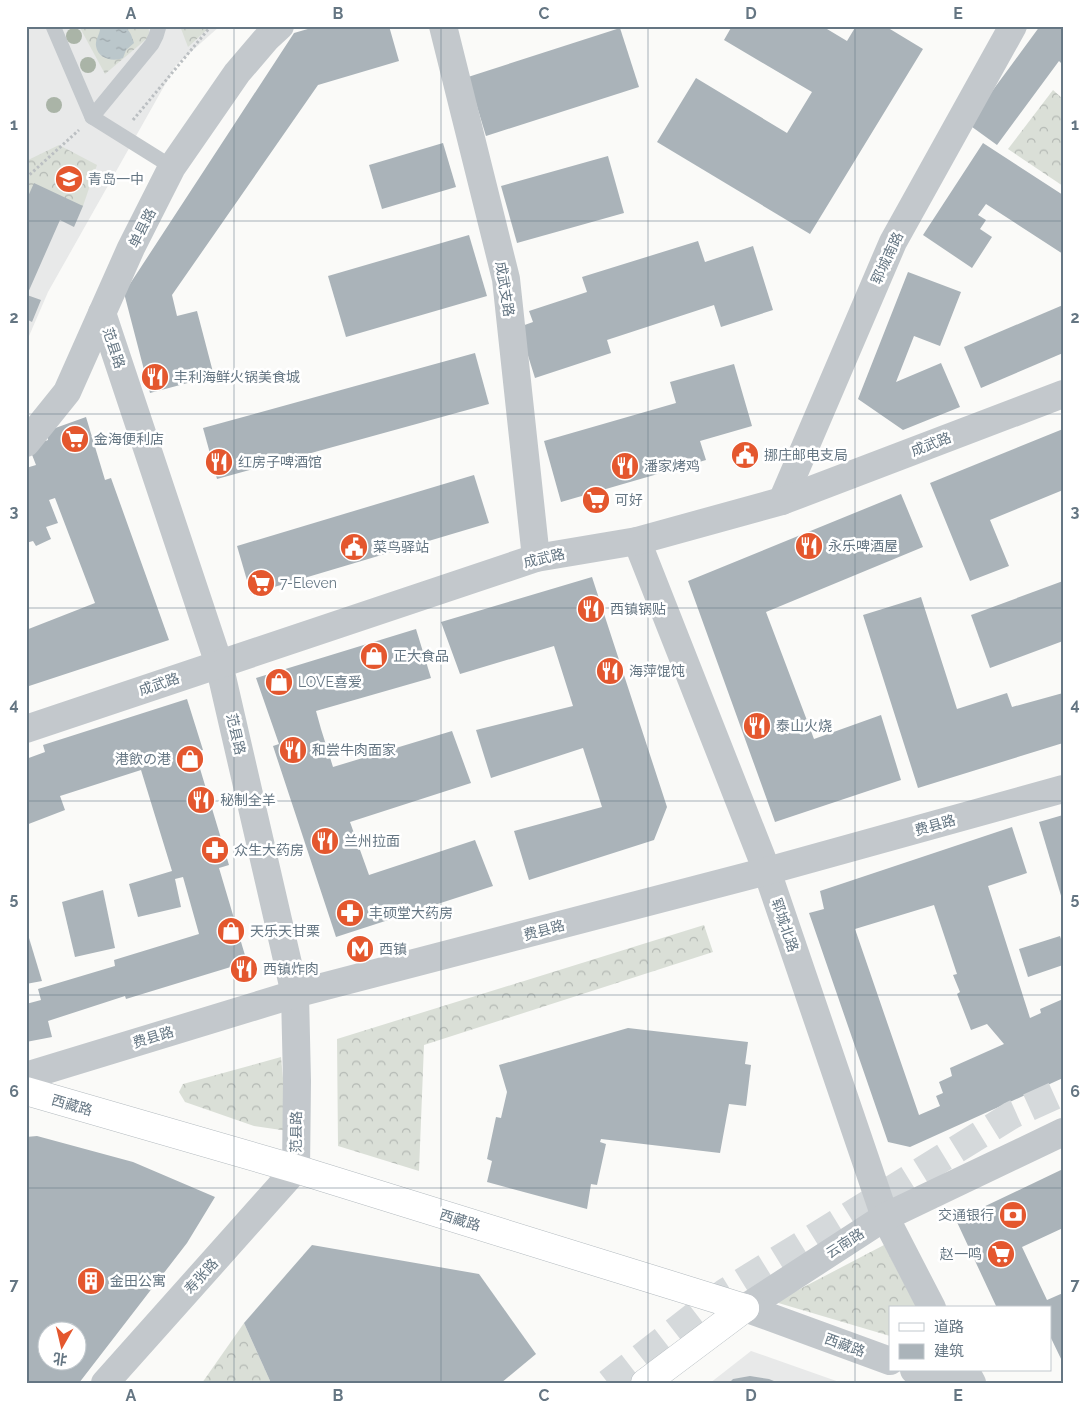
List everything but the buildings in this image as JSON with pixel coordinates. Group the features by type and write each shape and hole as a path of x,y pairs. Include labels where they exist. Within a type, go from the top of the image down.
{"main road":[{"name":"西藏路","path":"26,1091 296,1169 745,1308"},
{"name":"云南路","path":"645,1383 745,1308"}],"street":[{"name":"单县路","path":"26,443 67,392 131,248 172,167 238,73 267,38 280,26"},
{"name":"成武支路","path":"443,26 506,280 536,558"},
{"name":"郓城南路","path":"782,500 893,242 1013,26"},
{"name":"范县路","path":"102,313 220,664 296,994 296,1169"},
{"name":"成武路","path":"26,729 536,558 637,540 782,500 1063,394"},
{"name":"郓城北路","path":"637,540 767,872 885,1217 931,1306"},
{"name":"费县路","path":"26,1076 296,994 767,872 1063,789"},
{"name":"云南路","path":"745,1308 885,1217 1063,1132"},
{"name":"寿张路","path":"105,1383 296,1169"},
{"name":"西藏路","path":"745,1308 889,1361"},
{"path":"919,1372 948,1383"}],"lane":[{"path":"53,26 92,117 172,167"},
{"path":"92,117 152,44 159,26"}],"path":[{"path":"120,135 211,26"},
{"path":"26,178 92,117"}],"shaded area":[{"name":"青岛一中","path":"26,26 220,26 176,65 48,292 26,343"},
{"path":"751,1351 842,1383 710,1383"}],"green space":[{"path":"79,26 148,26 150,36 105,74"},
{"path":"180,26 211,26 188,47"},
{"path":"1053,90 1063,99 1063,186 1008,149"},
{"path":"59,145 97,165 83,206 26,201 26,161"},
{"path":"704,925 713,952 424,1045 419,1171 338,1146 337,1039"},
{"path":"281,1057 288,1131 254,1126 185,1102 179,1092 183,1084"},
{"path":"884,1245 916,1306 889,1306 889,1336 775,1302"},
{"path":"244,1323 271,1383 202,1383"}],"water":[{"path":"99,26 122,26 129,31 134,43 126,50 123,58 115,60 106,58 97,50"}],"tunnel":[{"path":"608,1383 724,1293 1012,1115 1063,1092"}],"place":[{"name":"青岛一中","path":"69,179"},
{"name":"丰利海鲜火锅美食城","path":"155,377"},
{"name":"金海便利店","path":"75,439"},
{"name":"挪庄邮电支局","path":"745,455"},
{"name":"红房子啤酒馆","path":"219,462"},
{"name":"潘家烤鸡","path":"625,466"},
{"name":"可好","path":"596,500"},
{"name":"永乐啤酒屋","path":"809,546"},
{"name":"菜鸟驿站","path":"354,547"},
{"name":"7-Eleven","path":"261,583"},
{"name":"西镇锅贴","path":"591,609"},
{"name":"正大食品","path":"374,656"},
{"name":"海萍馄饨","path":"610,671"},
{"name":"LOVE喜爱","path":"279,682"},
{"name":"泰山火烧","path":"757,726"},
{"name":"和尝牛肉面家","path":"293,750"},
{"name":"港飲の港","path":"190,759"},
{"name":"秘制全羊","path":"201,800"},
{"name":"兰州拉面","path":"325,841"},
{"name":"众生大药房","path":"215,850"},
{"name":"丰硕堂大药房","path":"350,913"},
{"name":"天乐天甘栗","path":"231,931"},
{"name":"西镇","path":"360,949"},
{"name":"西镇炸肉","path":"244,969"},
{"name":"交通银行","path":"1013,1215"},
{"name":"赵一鸣","path":"1001,1254"},
{"name":"金田公寓","path":"91,1281"}]}
